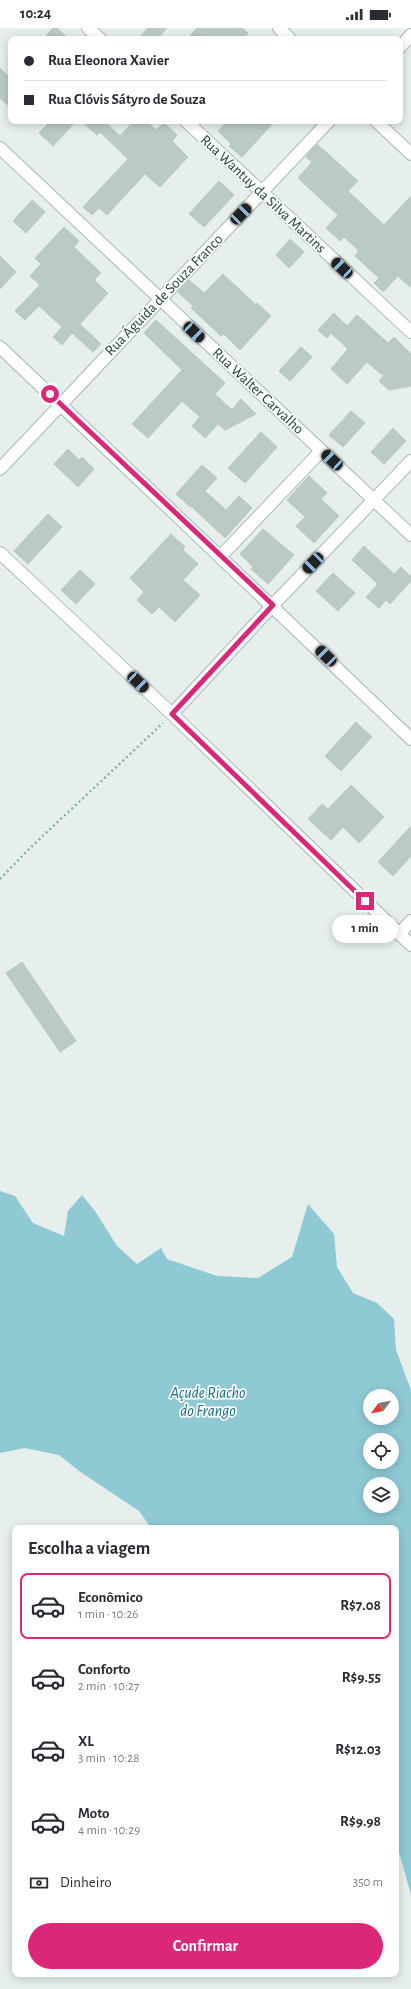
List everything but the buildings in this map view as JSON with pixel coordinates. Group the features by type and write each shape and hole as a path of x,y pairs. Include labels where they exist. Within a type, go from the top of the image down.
{"street":[{"path":"88,28 97,36"},
{"path":"403,44 411,35"},
{"name":"Rua Wantuy da Silva Martins","path":"189,124 411,332"},
{"name":"Rua Águida de Souza Franco","path":"0,469 159,299 326,124"},
{"path":"379,124 411,154"},
{"name":"Rua Walter Carvalho","path":"0,148 411,535"},
{"path":"0,347 273,605 411,739"},
{"path":"221,556 321,451"},
{"path":"172,714 273,605 411,461"},
{"path":"0,553 172,714 411,945"},
{"path":"400,934 411,921"}],"path":[{"path":"0,879 30,848 172,714"}],"water":[{"name":"Açude Riacho do Frango","path":"0,1191 15,1196 33,1223 64,1236 68,1211 82,1195 95,1211 117,1246 137,1264 161,1248 167,1259 217,1276 258,1278 292,1257 308,1204 334,1234 337,1267 353,1293 377,1303 394,1319 396,1350 411,1390 411,1895 399,1852 399,1525 149,1525 139,1511 79,1471 59,1455 25,1448 0,1453"}],"route":[{"path":"50,394 273,605 172,714 365,901"}]}
